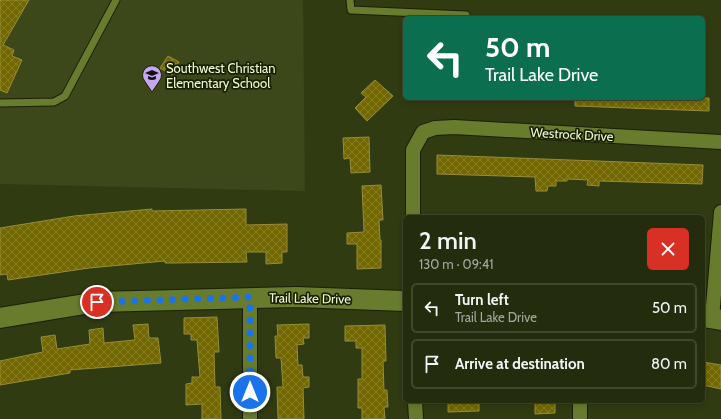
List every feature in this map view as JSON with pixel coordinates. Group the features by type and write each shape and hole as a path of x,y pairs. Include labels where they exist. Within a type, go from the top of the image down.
{"street":[{"name":"Westrock Drive","path":"413,215 413,150 423,132 435,128 454,127 721,142"},
{"path":"712,318 721,212"},
{"path":"250,297 250,419"},
{"name":"Trail Lake Drive","path":"0,318 97,302 250,297 403,301"},
{"path":"415,403 416,419"},
{"path":"580,403 580,419"}],"lane":[{"path":"0,103 54,102 65,96 116,0"},
{"path":"350,0 351,10 466,15"}],"shaded area":[{"name":"Southwest Christian Elementary School","path":"0,0 303,0 305,191 0,184"}],"building":[{"path":"0,0 29,0 3,45 14,50 12,56 22,60 7,93 0,90"},
{"path":"168,56 179,62 172,75 160,68"},
{"path":"375,80 393,96 367,121 355,108 366,97 361,93"},
{"path":"705,98 709,98 709,111 575,106 575,100 705,100"},
{"path":"369,137 370,172 351,173 350,158 344,159 343,138"},
{"path":"437,155 703,165 702,184 599,181 599,186 587,185 588,180 567,179 567,181 556,181 556,186 548,186 547,191 536,191 535,177 437,174"},
{"path":"381,185 383,220 379,220 381,268 357,269 357,244 347,244 347,233 364,232 362,186"},
{"path":"152,209 152,211 246,209 246,225 287,224 287,252 282,252 282,263 266,264 266,252 246,252 247,262 165,263 165,261 89,268 8,280 7,274 0,275 0,228 74,216"},
{"path":"217,317 219,352 214,352 215,387 220,387 221,419 202,419 202,404 186,405 186,384 192,383 192,377 200,377 197,340 191,340 191,334 184,334 184,318"},
{"path":"148,324 149,338 158,338 161,363 70,370 70,373 0,385 0,361 43,352 41,337 55,335 57,349 90,344 89,330 103,328 104,343 135,340 133,325"},
{"path":"309,324 309,338 303,338 304,344 297,345 298,365 302,365 303,377 309,377 309,387 303,388 304,419 278,419 277,387 283,387 281,358 276,358 275,336 278,336 277,325"},
{"path":"385,325 386,361 383,361 384,390 387,390 388,407 384,407 385,419 362,419 362,408 358,408 358,379 362,379 362,348 356,348 356,341 345,341 345,326"},
{"path":"705,362 721,365 721,389 705,385"},
{"path":"448,403 479,403 479,411 448,412"},
{"path":"535,403 555,403 555,413 535,414"}],"place":[{"name":"Southwest Christian Elementary School","path":"152,92"}],"route":[{"path":"97,302 250,297 250,392"}]}
